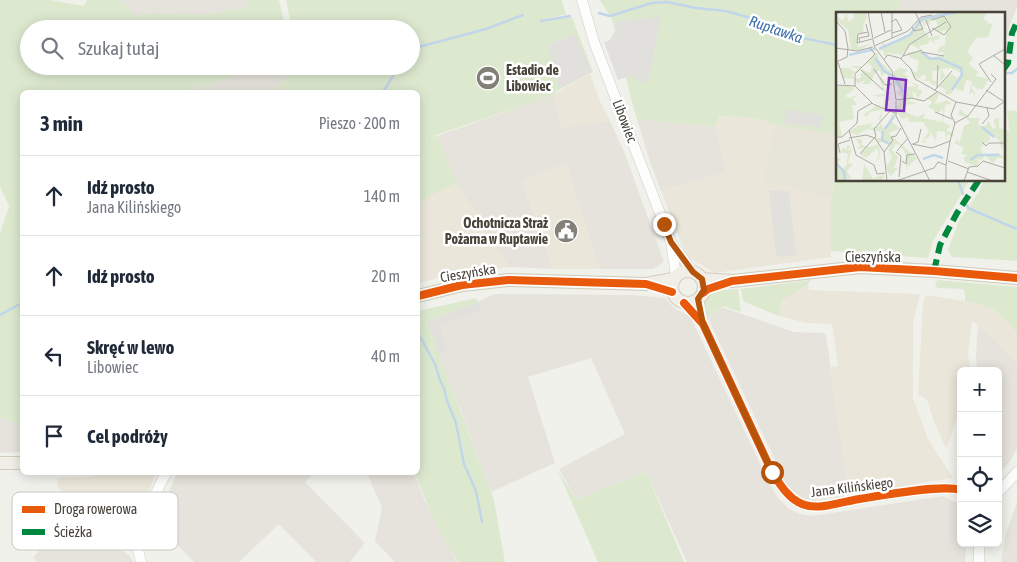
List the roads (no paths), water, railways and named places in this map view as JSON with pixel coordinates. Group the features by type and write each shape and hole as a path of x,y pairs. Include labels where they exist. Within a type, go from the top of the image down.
{"main road":[{"name":"Cieszyńska","path":"701,296 708,289 732,281 860,268 934,271 1017,278"},
{"path":"682,272 698,275 704,287 701,296 692,303 684,303 676,299 674,282 682,272"},
{"name":"Cieszyńska","path":"698,275 732,281"},
{"name":"Cieszyńska","path":"420,296 462,285 508,280 646,284 674,282"},
{"path":"0,463 20,463"}],"street":[{"name":"Libowiec","path":"582,0 593,38 671,242 674,282"},
{"name":"Libowiec","path":"671,242 698,275"},
{"name":"Jana Kilińskiego","path":"701,296 703,324"},
{"name":"Jana Kilińskiego","path":"684,303 703,324 773,474 782,488 798,502 816,507 877,496 947,488 957,489"},
{"path":"1002,488 1017,472"},
{"path":"157,492 165,475"},
{"path":"978,562 979,547"}],"waterway":[{"name":"Ruptawka","path":"599,13 610,16 652,3 667,2 696,8 726,11 754,19 798,37 836,45"},
{"name":"Ruptawka","path":"420,47 486,29 523,15"},
{"name":"Ruptawka","path":"541,21 570,16"},
{"path":"1005,73 1012,73 1017,69"},
{"name":"Ruptawka","path":"384,90 393,76"},
{"name":"Ruptawka","path":"958,181 963,194"},
{"name":"Ruptawka","path":"967,205 968,208 1017,229"},
{"name":"Ruptawka","path":"0,315 20,304"},
{"path":"420,337 435,364 456,423 464,464 476,491 482,522"}],"place":[{"name":"Estadio de Libowiec","path":"488,78"},
{"name":"Ochotnicza Straż Pożarna w Ruptawie","path":"566,231"}]}
